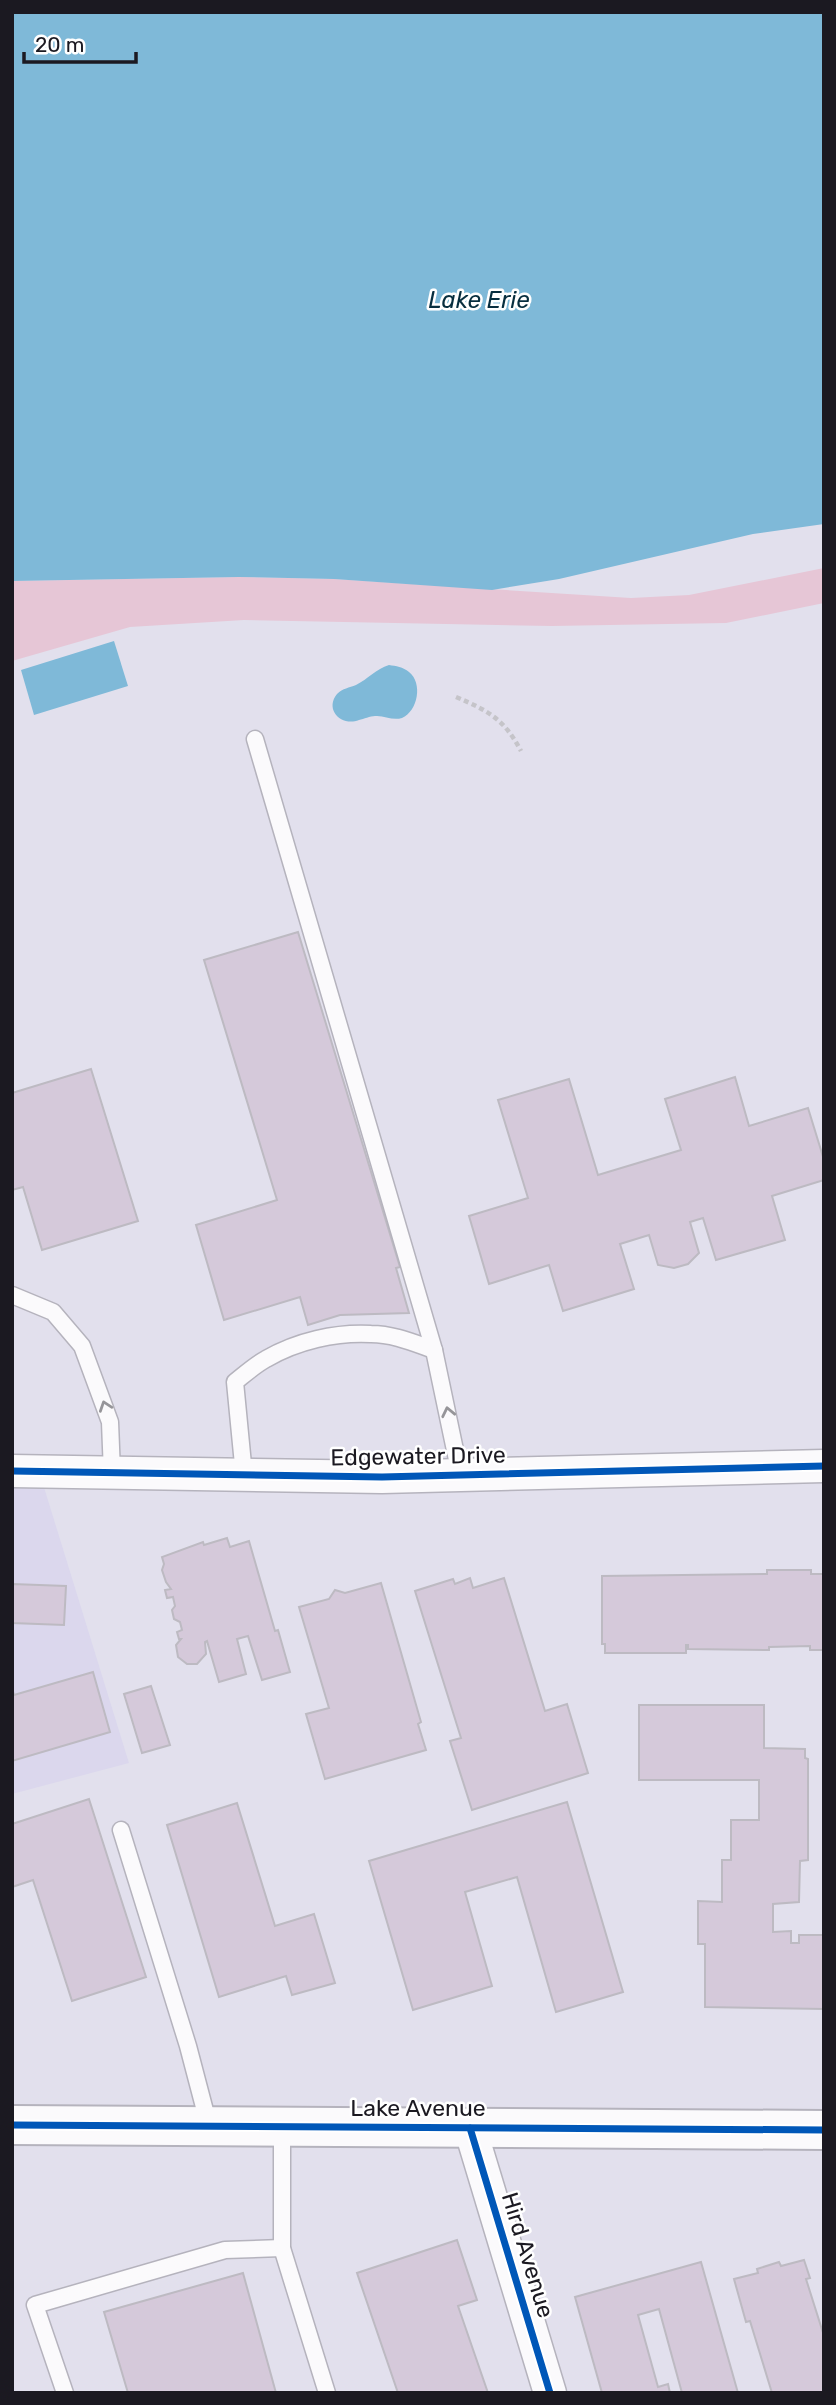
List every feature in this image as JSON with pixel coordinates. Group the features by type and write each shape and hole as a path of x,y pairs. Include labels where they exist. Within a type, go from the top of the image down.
{"street":[{"name":"Edgewater Drive","path":"12,1471 382,1477 824,1466"},
{"name":"Lake Avenue","path":"12,2125 824,2130"},
{"name":"Hird Avenue","path":"470,2128 550,2393"}],"lane":[{"path":"255,739 434,1350 460,1474"},
{"path":"12,1295 53,1312 82,1346 110,1422 112,1473"},
{"path":"244,1475 235,1382 266,1359 301,1343 338,1335 373,1334 404,1339 434,1350"},
{"path":"121,1830 188,2046 209,2126"},
{"path":"282,2127 282,2248 327,2393"},
{"path":"65,2393 35,2305 225,2250 282,2248"}],"path":[{"path":"457,697 486,709 504,723 521,751"}],"shaded area":[{"path":"824,568 824,603 726,623 552,626 244,620 130,627 12,661 12,581 239,577 334,579 631,598 689,595"},
{"path":"12,1471 39,1471 129,1763 12,1794"}],"water":[{"name":"Lake Erie","path":"12,12 824,12 824,524 753,534 559,579 492,590 334,579 239,577 12,581"},
{"path":"114,641 128,686 34,715 21,670"},
{"path":"389,665 407,670 416,683 415,703 407,714 398,719 375,716 353,722 337,716 333,706 337,694"}],"building":[{"path":"298,932 400,1267 396,1268 409,1313 340,1315 308,1325 300,1297 224,1320 196,1225 277,1200 204,960"},
{"path":"91,1069 138,1221 42,1250 23,1187 12,1190 12,1093"},
{"path":"735,1077 749,1126 808,1108 824,1160 824,1180 772,1196 785,1240 716,1260 703,1218 690,1222 699,1253 688,1264 674,1268 658,1265 649,1235 620,1244 634,1289 563,1311 549,1265 489,1284 469,1216 528,1198 498,1100 569,1079 598,1175 681,1150 665,1099"},
{"path":"227,1538 230,1547 249,1541 290,1672 262,1680 248,1636 237,1639 246,1674 219,1682 207,1641 206,1654 197,1664 187,1664 178,1657 176,1645 181,1639 177,1632 182,1630 180,1622 174,1619 173,1597 167,1598 165,1590 171,1589 162,1570 162,1557 203,1542 204,1545"},
{"path":"767,1570 811,1570 811,1574 824,1574 824,1650 810,1650 810,1646 769,1647 769,1650 688,1649 686,1645 686,1653 605,1653 605,1644 602,1644 602,1576 767,1574"},
{"path":"470,1578 473,1588 504,1578 545,1711 567,1704 588,1773 472,1810 450,1741 461,1738 415,1591 453,1579 455,1584"},
{"path":"381,1583 421,1722 418,1724 426,1750 325,1779 306,1714 329,1708 299,1607 329,1599 335,1590 345,1593"},
{"path":"12,1584 66,1586 64,1625 12,1623"},
{"path":"93,1672 110,1732 12,1761 12,1688 14,1695"},
{"path":"151,1686 170,1745 142,1753 124,1694"},
{"path":"639,1705 764,1705 764,1748 805,1749 805,1758 808,1759 808,1860 800,1861 799,1902 773,1904 773,1932 791,1931 791,1943 799,1943 799,1935 824,1935 824,2009 705,2007 705,1944 698,1944 698,1901 722,1902 722,1860 731,1860 731,1820 759,1820 759,1780 639,1780"},
{"path":"89,1799 146,1977 72,2001 33,1880 12,1887 12,1824"},
{"path":"567,1802 623,1992 556,2012 517,1877 465,1892 492,1986 413,2010 369,1861"},
{"path":"237,1803 275,1926 314,1914 335,1983 292,1995 286,1976 219,1997 167,1825"},
{"path":"457,2240 477,2300 458,2306 488,2393 398,2393 357,2273"},
{"path":"804,2260 810,2278 806,2279 824,2336 824,2393 772,2393 750,2321 746,2322 734,2279 758,2273 757,2269 779,2262 781,2266"},
{"path":"701,2262 738,2393 682,2393 659,2309 638,2315 658,2387 668,2384 670,2393 602,2393 575,2297"},
{"path":"243,2273 276,2393 128,2393 104,2312"}],"cycle path":[{"path":"12,1471 382,1477 824,1466"},
{"path":"12,2125 824,2130"},
{"path":"470,2128 550,2393"}]}
